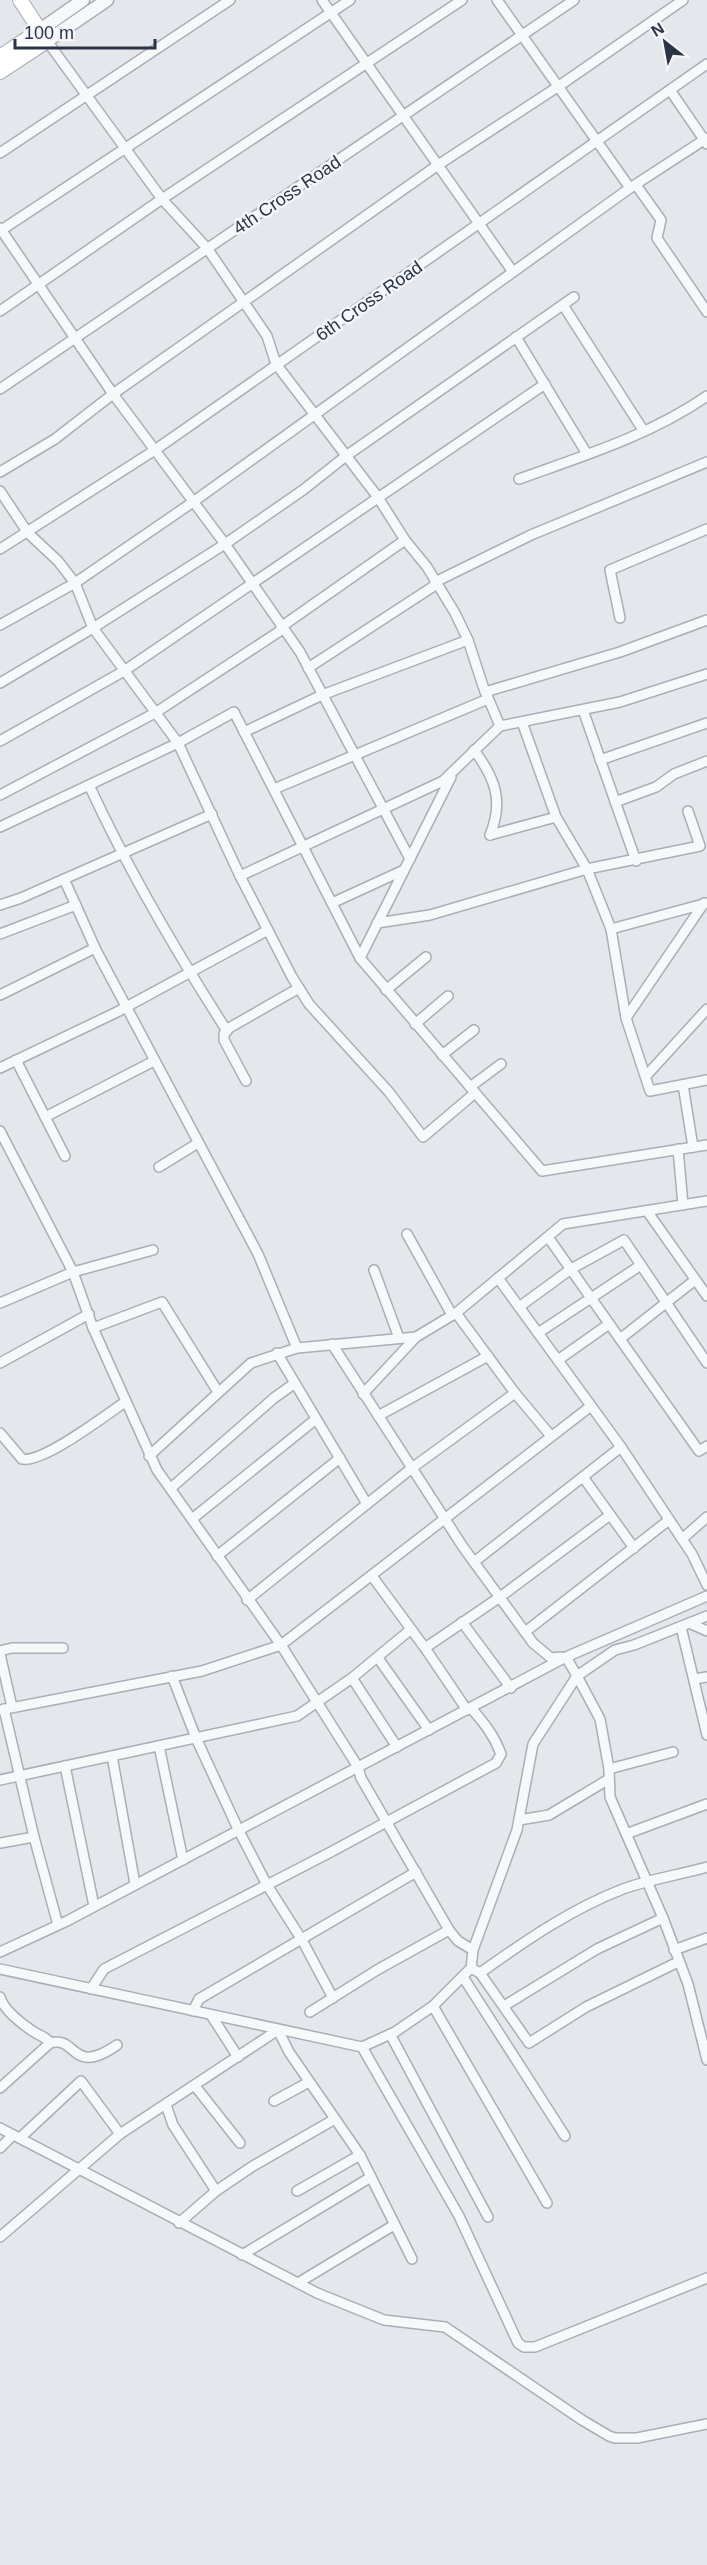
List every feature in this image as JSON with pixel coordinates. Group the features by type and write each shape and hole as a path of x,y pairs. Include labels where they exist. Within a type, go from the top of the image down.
{"main road":[{"path":"20,0 44,35"},
{"path":"0,57 44,35"},
{"path":"0,72 44,35"}],"street":[{"path":"44,35 83,0"},
{"path":"44,35 107,0"},
{"path":"0,153 230,0"},
{"path":"322,0 513,272"},
{"path":"350,0 0,230 113,394 225,544 282,628 308,668 410,859"},
{"path":"0,311 162,199 462,0"},
{"path":"497,0 596,141 661,220 657,238 707,312"},
{"name":"4th Cross Road","path":"0,389 574,0"},
{"path":"0,472 55,439 113,394 438,165 559,86 683,0"},
{"path":"44,35 162,199 207,248 267,336 276,364 377,496 405,540 427,567 455,613 468,640 500,726"},
{"name":"6th Cross Road","path":"0,549 155,450 707,64"},
{"path":"0,625 75,583 194,502 633,186 706,140 670,90"},
{"path":"0,683 93,628 225,544 303,490 346,456 574,297"},
{"path":"563,305 644,430"},
{"path":"516,337 587,454"},
{"path":"0,741 124,671 377,496 545,384"},
{"path":"519,479 587,454 678,416 707,396"},
{"path":"308,668 436,583 531,535 707,462"},
{"path":"0,491 28,533 58,561 75,583 93,628 107,650 178,743 240,876 309,1004 389,1092 423,1137 501,1064"},
{"path":"620,618 610,570 707,529"},
{"path":"0,795 155,713 282,628 405,540"},
{"path":"274,789 487,695 620,652 707,620"},
{"path":"244,732 322,695 468,640"},
{"path":"240,876 444,781 500,726 620,702 707,674"},
{"path":"583,710 636,861"},
{"path":"0,827 178,743 234,712 360,958 542,1171 707,1145"},
{"path":"522,722 556,817 587,869 611,929 626,1018 650,1091 707,1080"},
{"path":"600,760 707,723"},
{"path":"474,750 489,769 497,802 496,819 490,835 556,817"},
{"path":"615,802 657,787 674,774 707,761"},
{"path":"360,958 454,770"},
{"path":"89,785 120,854 189,973 227,1031"},
{"path":"377,923 430,915 587,869 636,861 700,846 688,811"},
{"path":"0,905 212,814"},
{"path":"332,903 404,870"},
{"path":"64,879 95,948 126,1008 258,1254 297,1348"},
{"path":"611,929 706,903"},
{"path":"626,1018 706,903"},
{"path":"0,934 76,905"},
{"path":"0,1068 126,1008 268,930"},
{"path":"0,995 95,948"},
{"path":"386,990 426,957"},
{"path":"246,1081 224,1040 227,1031 299,988"},
{"path":"415,1024 448,996"},
{"path":"646,1076 707,1008"},
{"path":"442,1055 474,1030"},
{"path":"16,1060 65,1156"},
{"path":"45,1117 154,1061"},
{"path":"683,1084 693,1147"},
{"path":"0,1131 73,1272 93,1328 149,1456 247,1600 281,1645 316,1704 358,1767 361,1778 449,1930 458,1941 473,1950"},
{"path":"159,1167 198,1143"},
{"path":"678,1149 683,1205"},
{"path":"363,1394 416,1337 454,1314 563,1224 707,1201"},
{"path":"647,1211 707,1296"},
{"path":"406,1234 454,1314 515,1393 552,1436"},
{"path":"548,1237 699,1451 707,1446"},
{"path":"519,1307 571,1269 624,1240 707,1363"},
{"path":"0,1304 73,1272 153,1250"},
{"path":"538,1333 641,1264"},
{"path":"374,1270 399,1338"},
{"path":"498,1278 621,1446 682,1539 707,1585"},
{"path":"620,1339 695,1280"},
{"path":"93,1328 162,1302 218,1392"},
{"path":"0,1363 88,1314"},
{"path":"558,1360 609,1324"},
{"path":"149,1456 251,1363 297,1348 416,1337"},
{"path":"332,1344 474,1562 533,1643 551,1658 566,1657"},
{"path":"277,1353 367,1504"},
{"path":"378,1416 488,1356"},
{"path":"171,1488 274,1398 295,1383"},
{"path":"247,1600 412,1468 515,1393"},
{"path":"0,1433 22,1459 28,1461 45,1455 125,1402"},
{"path":"5,1708 202,1671 281,1645 591,1406"},
{"path":"192,1519 316,1419"},
{"path":"474,1562 621,1446"},
{"path":"217,1556 340,1458"},
{"path":"583,1476 634,1548"},
{"path":"425,1648 500,1597 610,1515"},
{"path":"682,1539 707,1517"},
{"path":"525,1632 669,1520"},
{"path":"91,1989 104,1970 387,1822 499,1760 501,1754 491,1731 469,1709 372,1576"},
{"path":"0,1952 58,1925 239,1831 566,1657 707,1596"},
{"path":"0,1969 362,2047 390,2034 434,2006 471,1968 473,1950 519,1820 532,1744 577,1676 615,1650 707,1616"},
{"path":"462,1622 511,1688"},
{"path":"685,1625 707,1631"},
{"path":"685,1625 707,1735"},
{"path":"0,1780 297,1716 352,1678 410,1630"},
{"path":"58,1925 34,1837 5,1708 0,1652 12,1648 63,1648"},
{"path":"566,1657 600,1719 609,1768 610,1797 663,1918 687,1984 706,2056"},
{"path":"378,1658 429,1730"},
{"path":"172,1676 196,1738 239,1831 267,1885 302,1940 333,1998"},
{"path":"694,1679 707,1677"},
{"path":"352,1678 398,1747"},
{"path":"159,1746 183,1860"},
{"path":"609,1768 673,1752"},
{"path":"112,1756 135,1884"},
{"path":"66,1766 94,1906"},
{"path":"519,1820 549,1815 609,1779"},
{"path":"626,1834 707,1804"},
{"path":"0,1843 34,1837"},
{"path":"480,1974 525,1942 580,1909 646,1881 707,1867"},
{"path":"193,2011 199,1999 416,1872"},
{"path":"504,2006 597,1949 663,1918"},
{"path":"310,2012 377,1970 449,1930"},
{"path":"674,1950 707,1938"},
{"path":"471,1968 480,1974 529,2043 602,1998 678,1962"},
{"path":"463,1977 565,2136"},
{"path":"0,1997 4,2006 17,2019 38,2035 48,2039 50,2043"},
{"path":"434,2006 548,2203"},
{"path":"211,2015 238,2057"},
{"path":"0,2237 120,2134 278,2030"},
{"path":"278,2030 281,2041 360,2156 412,2259"},
{"path":"390,2034 489,2217"},
{"path":"0,2088 50,2043 62,2042 73,2051 92,2058 117,2045"},
{"path":"362,2047 459,2216 518,2343 535,2347 707,2278"},
{"path":"0,2148 81,2081 120,2134"},
{"path":"274,2101 309,2082"},
{"path":"195,2086 240,2143"},
{"path":"166,2105 173,2124 216,2191"},
{"path":"179,2223 216,2191 253,2166 335,2119"},
{"path":"0,2128 242,2255 376,2318 407,2324 445,2327 582,2420 615,2438 651,2436 707,2424"},
{"path":"297,2191 360,2156"},
{"path":"242,2255 371,2177"},
{"path":"298,2283 394,2226"}]}
